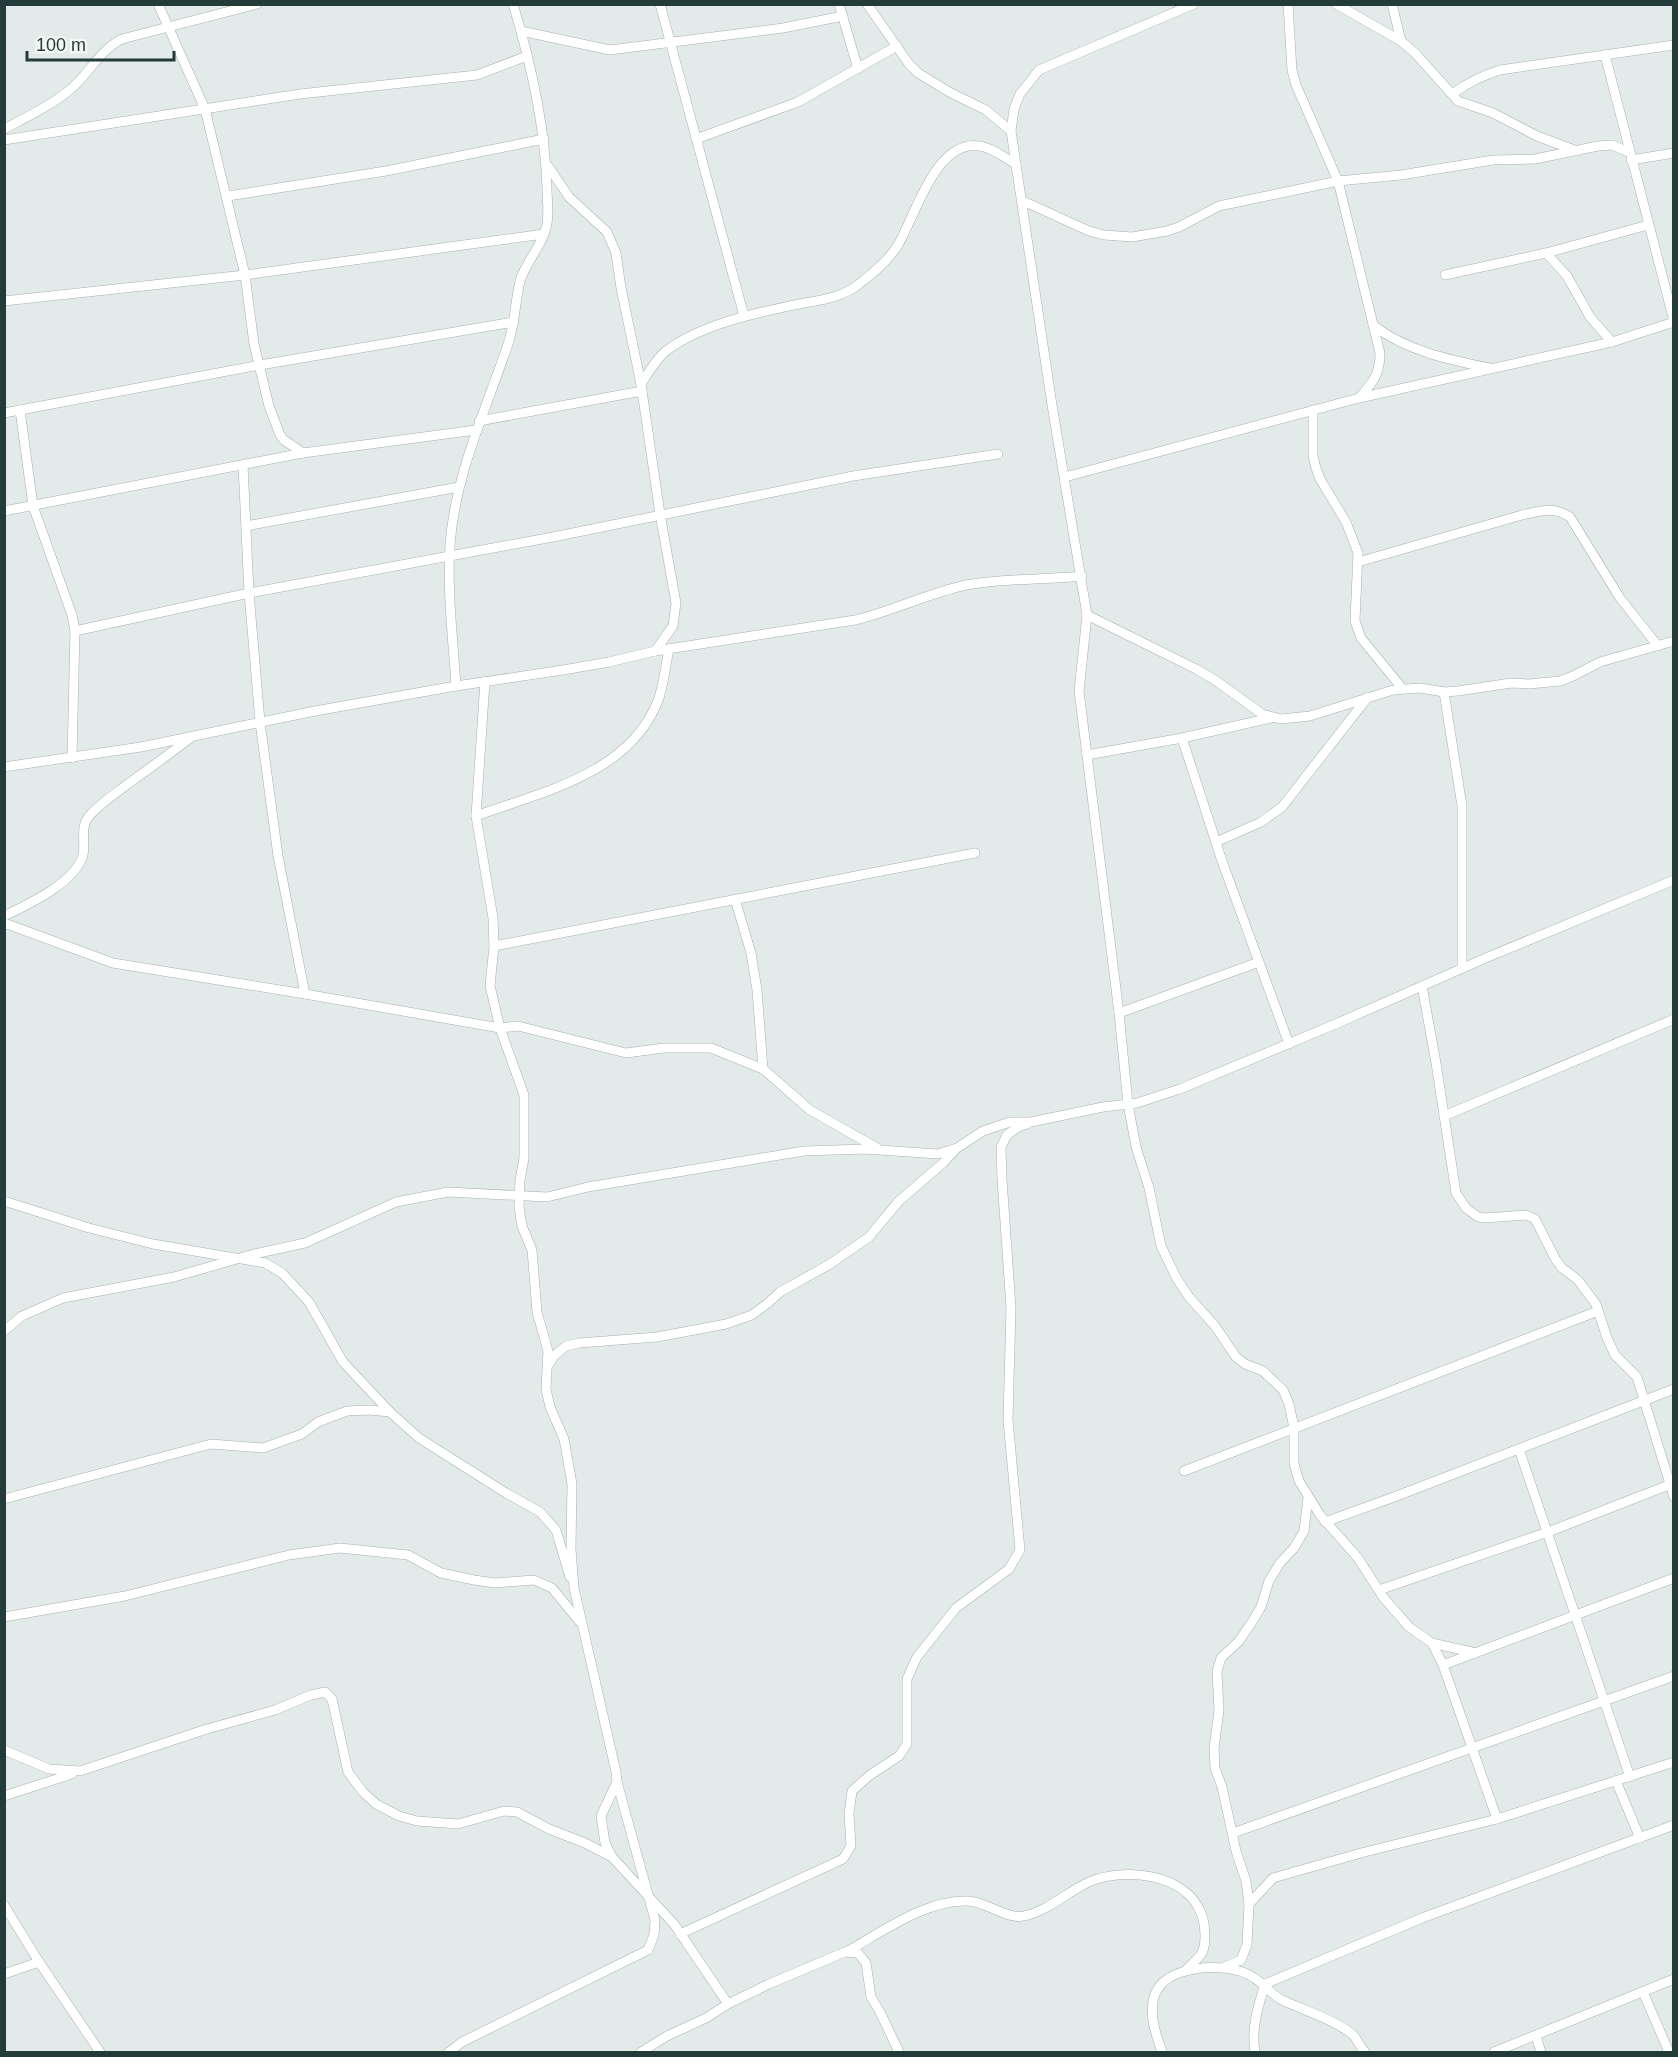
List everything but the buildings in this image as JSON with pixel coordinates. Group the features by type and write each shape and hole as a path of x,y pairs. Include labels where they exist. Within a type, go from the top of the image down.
{"street":[{"path":"158,4 205,109 228,196 245,275 250,328 269,406 280,435 303,453"},
{"path":"4,129 55,101 70,90 114,44 130,37 257,4"},
{"path":"456,686 450,543 459,487 478,426 509,342 521,280 544,234 548,213 543,139 527,56 513,4"},
{"path":"660,4 744,316"},
{"path":"839,4 858,69"},
{"path":"867,4 918,73 986,110 1011,131"},
{"path":"1288,4 1292,70 1296,85 1338,181 1380,353 1376,379 1359,398"},
{"path":"1336,4 1401,41 1415,53 1458,101 1493,113 1538,136 1577,151"},
{"path":"1392,4 1401,41"},
{"path":"1194,5 1039,70 1020,94 1014,109 1011,131 1052,405 1087,615 1079,691 1128,1104 1136,1147 1149,1188 1161,1246 1177,1279 1189,1297 1215,1326 1236,1357 1245,1364 1263,1371 1283,1390 1289,1404 1294,1428 1294,1464 1299,1482 1308,1498 1325,1522 1358,1558 1379,1590 1409,1627 1432,1643 1476,1653"},
{"path":"521,31 600,50 610,50 783,28 843,16"},
{"path":"1452,94 1483,75 1500,70 1674,45"},
{"path":"696,139 798,102 897,46"},
{"path":"1065,477 1359,398 1612,342 1674,322 1605,55"},
{"path":"4,140 300,94 477,75 527,56"},
{"path":"228,196 386,171 543,139"},
{"path":"4,512 303,453 478,426 642,388 664,352 702,332 744,316 830,298 854,288 882,265 896,248 927,184 950,155 977,145 1016,164"},
{"path":"1023,201 1089,231 1104,235 1132,237 1179,227 1219,206 1338,181 1401,175 1492,160 1535,159 1598,146 1612,145 1630,156 1674,153"},
{"path":"546,163 569,197 600,223 613,243 642,388 660,514 676,603 673,626 655,651"},
{"path":"1445,275 1546,254 1648,225"},
{"path":"4,301 245,275 544,234"},
{"path":"1546,254 1567,276 1590,317 1612,342"},
{"path":"4,413 260,365 514,322"},
{"path":"1373,326 1407,345 1464,363 1496,369"},
{"path":"20,410 33,506 72,615 75,631 72,758"},
{"path":"1313,410 1313,456 1316,468 1356,545 1358,562 1355,621 1357,630 1402,688"},
{"path":"75,631 249,593 450,556 853,476 998,454"},
{"path":"243,465 249,593 260,722 278,856 305,994"},
{"path":"246,526 459,487"},
{"path":"1358,562 1522,515 1549,509 1561,511 1570,517 1620,598 1658,646"},
{"path":"4,767 72,758 456,686 609,662 655,651 855,620 882,614 951,590 979,583 1082,576"},
{"path":"1087,615 1196,669 1271,718"},
{"path":"1087,755 1182,738 1271,718 1297,719 1402,688 1420,687 1444,692 1511,683 1560,681 1600,662 1674,641"},
{"path":"476,816 585,776 628,747 642,730 658,702 669,649"},
{"path":"449,2052 462,2042 648,1950 654,1935 656,1920 640,1871 617,1782 580,1622 571,1549 572,1484 564,1439 550,1407 546,1389 548,1352 537,1312 532,1250 522,1226 519,1196 524,1158 524,1095 500,1028 490,986 494,946 491,902 480,850 476,816 485,681"},
{"path":"1444,692 1462,806 1462,968"},
{"path":"1216,842 1261,822 1282,807 1368,697"},
{"path":"4,916 52,890 67,878 82,858 84,826 90,814 194,736"},
{"path":"1182,738 1216,842 1289,1044"},
{"path":"494,946 975,853"},
{"path":"546,1368 554,1356 566,1346 688,1332 726,1324 752,1315 780,1292 845,1254 869,1237 899,1201 957,1148 983,1131 1010,1122 1031,1122 1128,1104 1180,1089 1674,880"},
{"path":"735,899 751,953 763,1068"},
{"path":"4,923 113,963 500,1028 518,1026 626,1053 664,1048 711,1048 763,1068 810,1110 882,1150"},
{"path":"1119,1013 1259,962"},
{"path":"1422,986 1456,1193 1472,1214 1485,1218 1526,1215 1535,1219 1556,1260 1562,1268 1578,1280 1596,1304 1607,1338 1616,1355 1637,1377 1672,1484 1674,1497"},
{"path":"1444,1116 1674,1019"},
{"path":"680,1934 843,1859 851,1846 849,1814 852,1791 870,1775 899,1756 907,1744 907,1679 917,1658 956,1608 1009,1569 1020,1550 1008,1420 1011,1308 1001,1147 1007,1135 1031,1122"},
{"path":"4,1331 22,1317 63,1299 174,1277 305,1242 396,1202 447,1192 547,1197 588,1187 804,1151 865,1149 938,1154 957,1148"},
{"path":"4,1201 100,1231 153,1244 265,1263 282,1273 309,1302 343,1362 390,1412 419,1438 540,1512 556,1530 574,1588"},
{"path":"1184,1471 1598,1311"},
{"path":"1325,1522 1674,1389"},
{"path":"4,1499 211,1444 263,1448 302,1434 318,1422 347,1411 390,1412"},
{"path":"1519,1449 1630,1777"},
{"path":"1379,1590 1548,1532 1672,1484"},
{"path":"1186,1970 1224,1967 1241,1960 1247,1944 1249,1904 1246,1881 1215,1768 1214,1748 1219,1710 1216,1672 1221,1658 1239,1641 1252,1622 1261,1607 1269,1581 1304,1531 1308,1513 1308,1498"},
{"path":"4,1617 126,1596 289,1555 340,1548 408,1555 441,1573 474,1580 495,1583 534,1580 552,1588 580,1622"},
{"path":"1443,1665 1674,1578"},
{"path":"1432,1643 1443,1665 1497,1819"},
{"path":"1233,1833 1674,1676"},
{"path":"4,1796 325,1692 332,1699 348,1772 363,1792 376,1804 399,1816 417,1821 458,1824 504,1811 517,1812 612,1857"},
{"path":"4,1750 49,1769 80,1771"},
{"path":"1249,1904 1273,1878 1497,1819 1674,1762"},
{"path":"1616,1781 1640,1838"},
{"path":"617,1782 601,1816 605,1843 612,1857 680,1934 728,2004"},
{"path":"1255,2052 1254,2018 1265,1984 1422,1918 1674,1825"},
{"path":"641,2052 769,1984 848,1952 918,1912 950,1903 969,1901 1002,1911 1012,1917 1025,1916 1105,1876 1165,1879 1185,1892 1196,1903 1202,1915 1205,1938 1202,1953 1186,1970 1166,1981 1155,1994 1153,2020 1162,2052"},
{"path":"4,1905 39,1962 100,2052"},
{"path":"848,1952 858,1953 866,1963 871,1997 899,2052"},
{"path":"4,1974 39,1962"},
{"path":"1224,1967 1245,1973 1265,1984 1278,1998 1342,2027 1354,2037 1365,2052"},
{"path":"1494,2052 1674,1979"},
{"path":"1643,1992 1670,2052"},
{"path":"1536,2036 1541,2052"}]}
